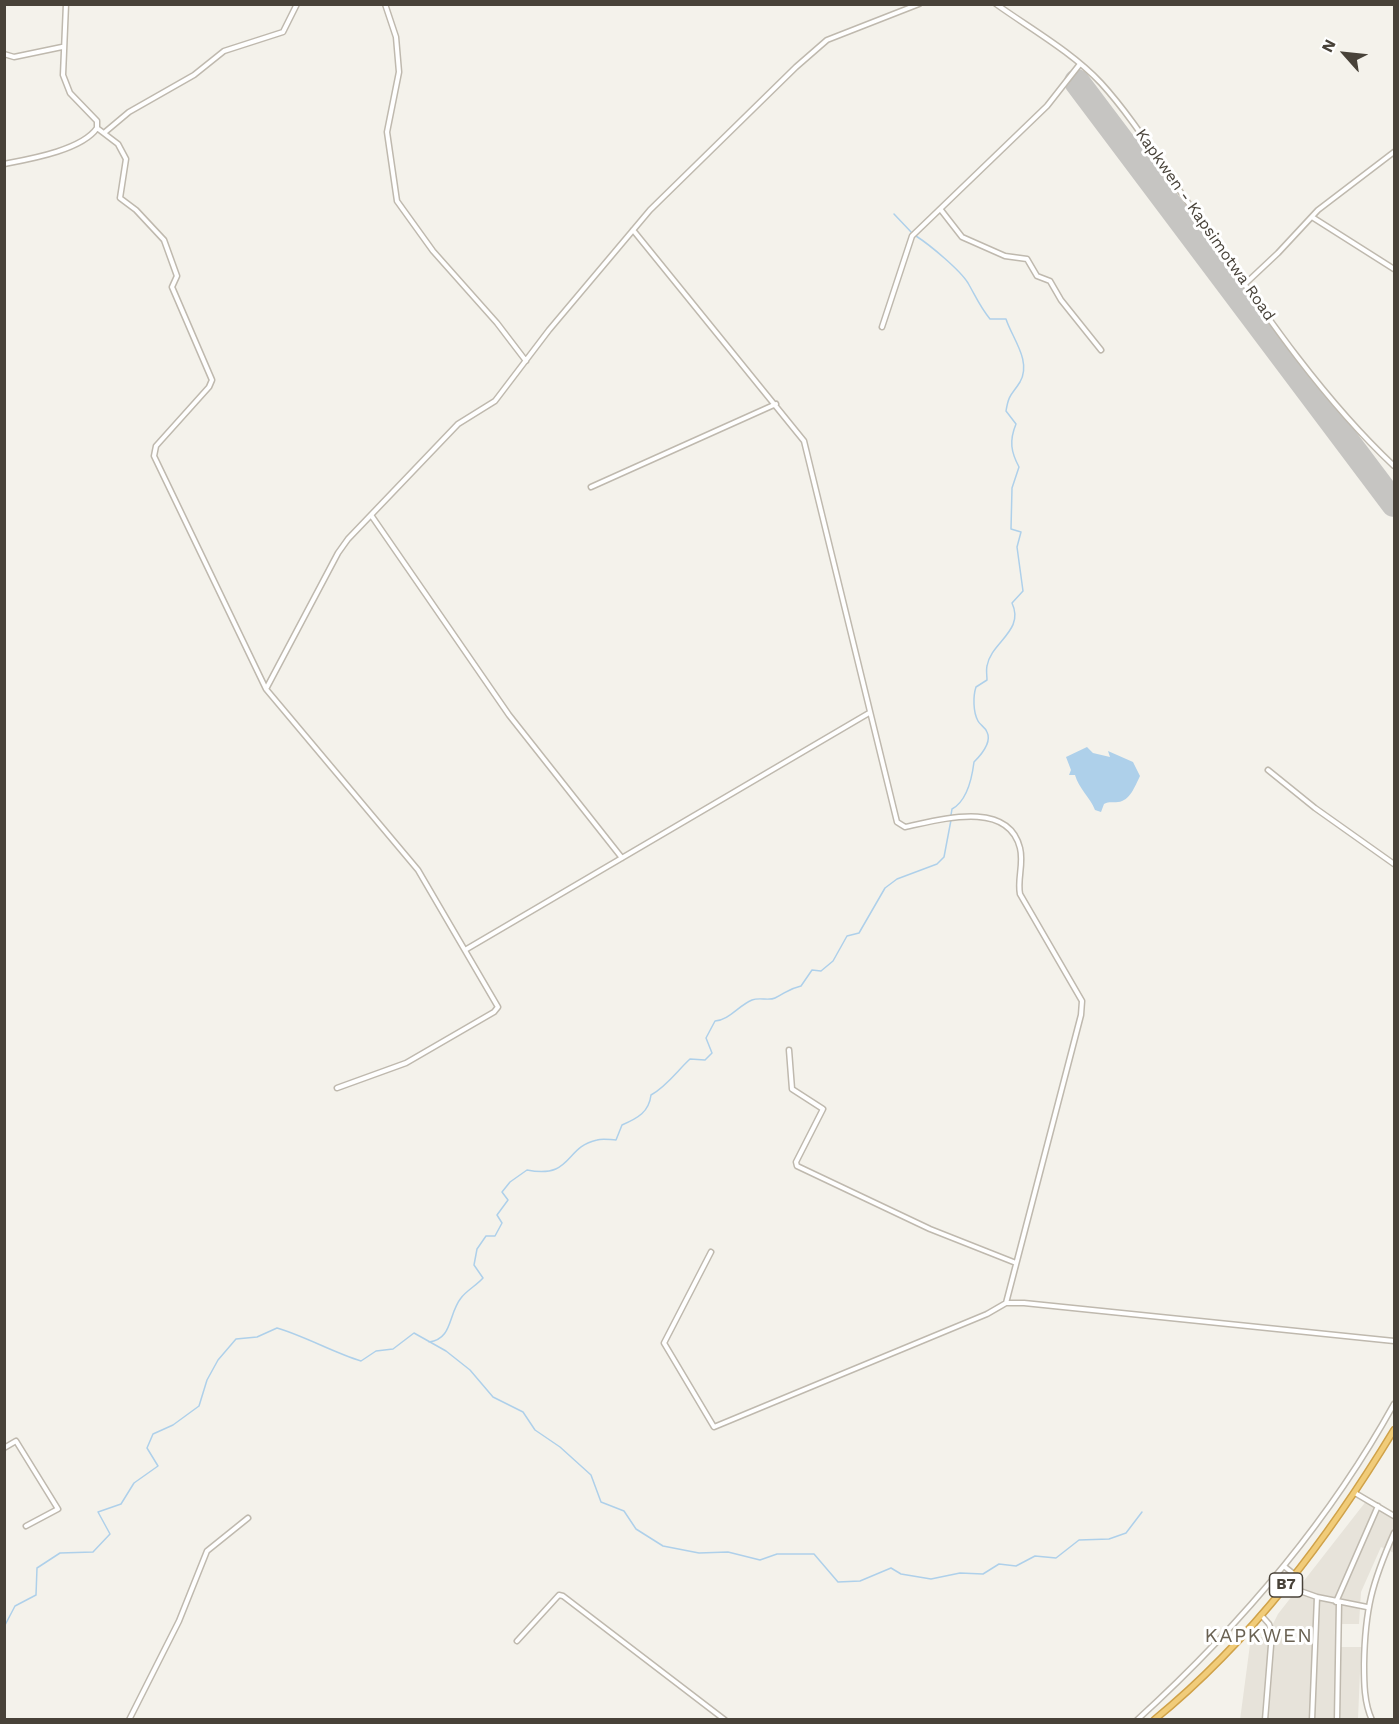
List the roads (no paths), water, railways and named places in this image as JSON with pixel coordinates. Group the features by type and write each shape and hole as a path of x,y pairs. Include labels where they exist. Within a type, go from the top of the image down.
{"highway":[{"name":"B7","path":"1154,1719 1208,1670 1286,1586 1355,1493 1395,1430"}],"street":[{"path":"66,4 62,47 65,84 76,101 94,117 97,128 118,144 126,159 120,198 136,210 164,240 177,276 172,287 212,380 209,387 156,446 154,456 267,689 418,870 496,1004 494,1012 406,1064 337,1088"},
{"path":"104,133 129,112 194,75 224,51 283,32 297,4"},
{"path":"385,4 396,37 399,72 387,132 397,201 433,251 497,323 526,361"},
{"path":"267,689 343,545 458,424 495,401 633,230 686,172 818,47 834,37 919,4"},
{"name":"Kapkwen - Kapsimotwa Road","path":"996,4 1080,64 1101,83 1128,115 1245,284 1342,413 1395,466"},
{"path":"4,54 14,57 62,47"},
{"path":"882,327 912,236 1047,106 1080,64"},
{"path":"4,164 63,148 84,139 97,128"},
{"path":"1245,284 1311,217 1395,152"},
{"path":"941,210 962,237 1005,256 1027,260 1037,276 1050,281 1061,300 1101,350"},
{"path":"1311,217 1395,269"},
{"path":"633,230 776,404 807,448 895,818 901,826 972,816 1000,824 1016,837 1022,862 1018,886 1020,894 1082,1001 1006,1303"},
{"path":"591,487 776,404"},
{"path":"371,514 509,715 622,858"},
{"path":"465,950 869,713"},
{"path":"1268,770 1315,808 1395,864"},
{"path":"789,1050 792,1089 823,1109 796,1162 798,1167 930,1229 1016,1263"},
{"path":"711,1252 664,1344 714,1427 987,1314 1006,1303 1137,1313 1395,1341"},
{"path":"1137,1719 1221,1640 1285,1568 1356,1470 1395,1404"},
{"path":"4,1448 16,1441 58,1509 26,1526"},
{"path":"1356,1470 1366,1476"},
{"path":"1355,1493 1395,1516"},
{"path":"1337,1719 1337,1602 1378,1506"},
{"path":"129,1719 179,1622 207,1551 248,1518"},
{"path":"1372,1719 1364,1673 1367,1607 1395,1533"},
{"path":"1285,1568 1294,1575"},
{"path":"1286,1586 1317,1597 1367,1607"},
{"path":"517,1641 559,1595 563,1596 725,1719"},
{"path":"1312,1719 1317,1597"},
{"path":"1261,1615 1269,1624 1272,1633 1265,1719"}],"water":[{"path":"1087,747 1093,753 1110,757 1108,751 1133,762 1140,776 1126,799 1104,804 1101,812 1095,810 1075,775 1069,775 1071,770 1066,757"}],"waterway":[{"path":"894,214 912,233"},
{"path":"916,236 958,271 990,319 1006,319 1020,350 1024,366 1020,382 1010,397 1006,411 1016,424 1012,446 1019,467 1012,488 1011,529 1021,532 1017,547 1023,591 1012,603 1015,613 1014,621 1011,629 990,658 987,680 976,687 975,713 987,732 988,740 983,752 974,762 965,795 952,809 951,815"},
{"path":"429,1342 442,1336 461,1298 483,1278 474,1265 477,1249 486,1236 495,1236 502,1223 497,1215 508,1200 502,1192 510,1182 527,1170 542,1172 553,1170 561,1166 586,1144 599,1139 616,1140 622,1125 642,1114 648,1106 651,1095 667,1083 690,1059 705,1060 712,1053 706,1038 715,1021 725,1018 752,1000 773,999 801,986 812,970 821,971 833,961 847,936 859,933 885,888 897,879 937,864 944,857 951,820"},
{"path":"4,1627 15,1606 36,1595 37,1568 60,1553 93,1552 110,1534 98,1512 121,1504 134,1483 158,1466 147,1448 153,1434 173,1425 199,1406 207,1380 218,1360 236,1339 257,1337 277,1328 361,1361 376,1351 393,1349 414,1333 446,1351 470,1370 493,1397 523,1412 535,1430 560,1447 591,1475 601,1502 624,1511 636,1529 663,1546 699,1553 728,1552 760,1560 777,1554 814,1554 838,1582 860,1581 891,1568 901,1574 931,1579 960,1573 983,1574 999,1564 1016,1566 1035,1556 1056,1558 1079,1540 1109,1539 1126,1533 1142,1512"}],"district":[{"name":"KAPKWEN","path":"1259,1636"}]}
